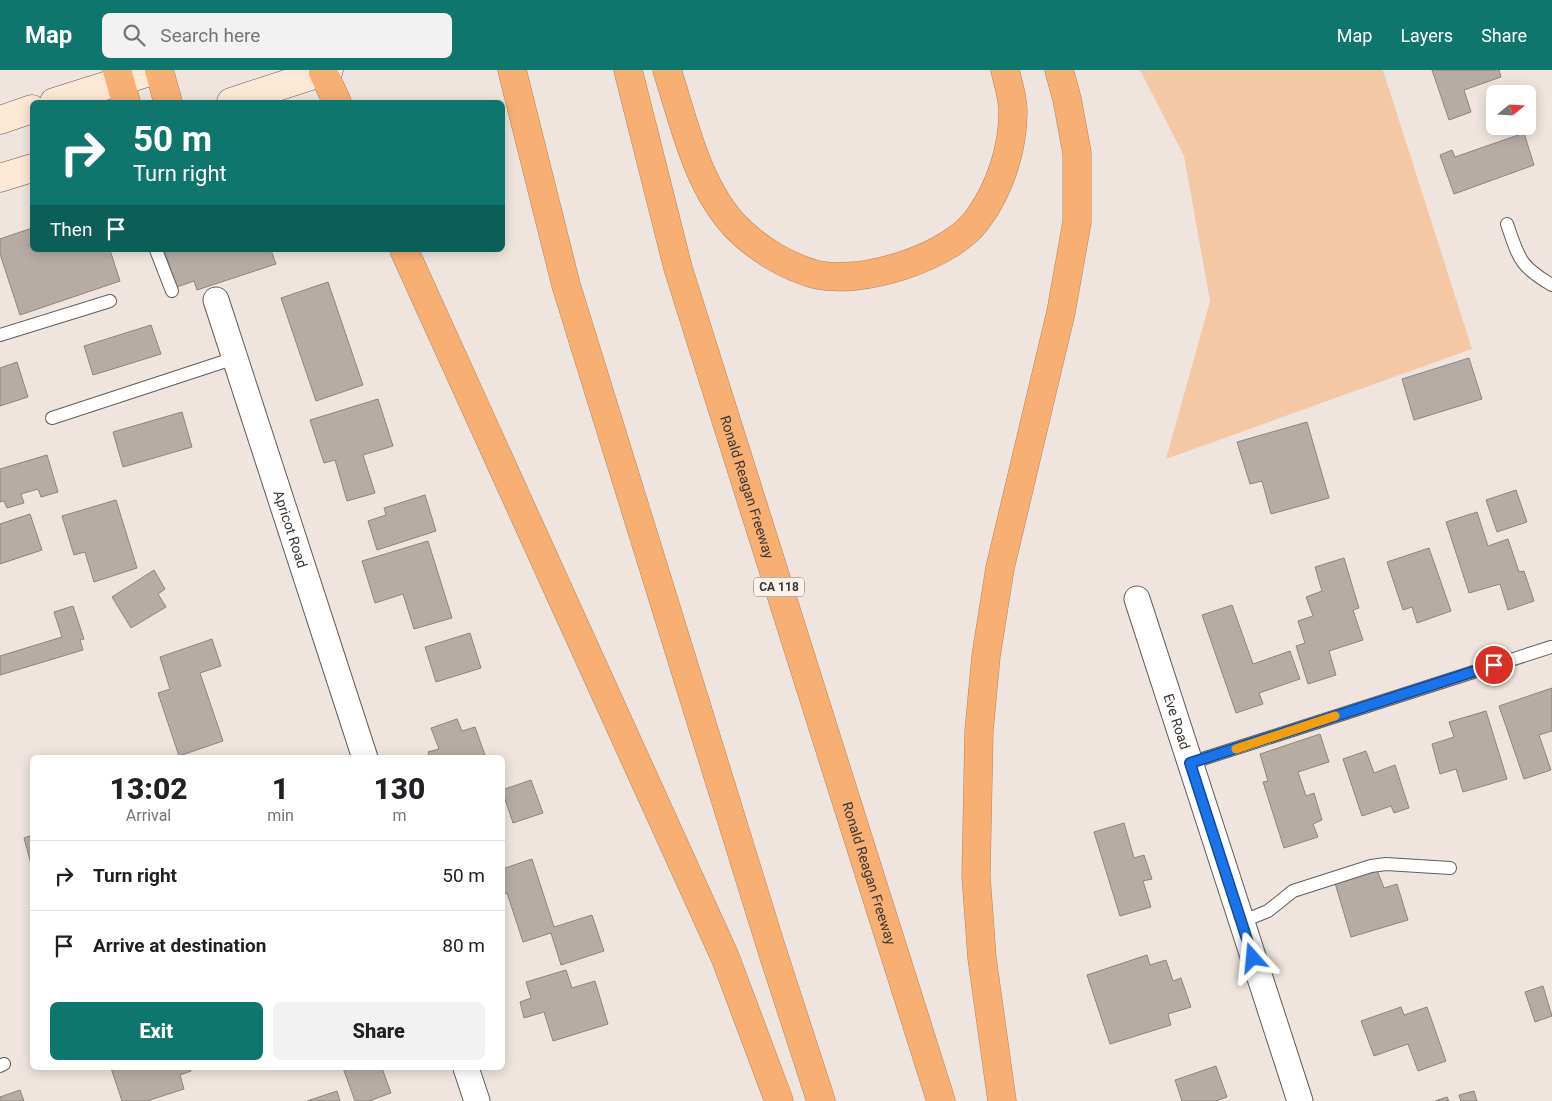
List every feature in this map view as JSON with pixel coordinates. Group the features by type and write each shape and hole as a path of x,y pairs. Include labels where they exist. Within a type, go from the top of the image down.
{"highway":[{"path":"157,70 167,100"},
{"name":"Ronald Reagan Freeway","path":"628,70 678,268 941,1101"},
{"path":"667,70 698,163 716,199 737,228 777,259 816,274 853,276 888,271 922,259 954,242 977,221 997,185 1010,151 1013,109 1005,70"},
{"path":"1002,1101 982,958 976,876 979,731 986,656 1000,568 1061,312 1077,222 1077,153 1067,99 1059,70"},
{"path":"326,71 336,100"},
{"path":"514,80 566,285 771,947 821,1101"},
{"path":"405,252 725,958 779,1101"}],"main road":[{"path":"62,100 121,85 157,70"},
{"path":"237,100 326,71"},
{"path":"0,120 30,110"},
{"path":"0,178 30,169"}],"street":[{"name":"Apricot Road","path":"216,300 364,755"},
{"name":"Eve Road","path":"1137,599 1300,1101"},
{"path":"467,1070 477,1101"}],"lane":[{"path":"1507,224 1519,256 1530,273 1552,285"},
{"path":"157,252 172,291"},
{"path":"0,335 110,301"},
{"path":"52,418 234,358"},
{"path":"1190,763 1551,647"},
{"path":"1241,922 1268,911 1293,891 1371,866 1386,864 1450,868"}],"shaded area":[{"path":"1140,70 1383,70 1472,349 1166,459 1210,301 1184,156"}],"building":[{"path":"1432,70 1499,70 1501,77 1464,90 1471,112 1449,120"},
{"path":"1518,135 1525,135 1534,165 1454,194 1440,155 1452,150 1455,157"},
{"path":"30,229 30,252 111,252 120,281 20,315 0,254 0,239"},
{"path":"165,252 272,252 276,264 197,290 194,281 177,287"},
{"path":"328,282 363,385 316,401 281,298"},
{"path":"151,325 161,354 93,375 84,346"},
{"path":"1469,358 1482,399 1414,420 1402,379"},
{"path":"17,362 28,397 0,406 0,368"},
{"path":"378,399 393,446 363,455 375,493 347,501 335,460 324,463 310,420"},
{"path":"182,412 192,447 123,467 113,432"},
{"path":"1307,422 1329,498 1271,514 1262,481 1250,484 1237,442"},
{"path":"47,455 58,492 41,497 38,489 21,494 24,503 7,508 4,501 0,502 0,469"},
{"path":"1516,490 1527,522 1497,532 1486,500"},
{"path":"425,495 436,531 377,550 368,521 386,515 384,508"},
{"path":"116,500 137,568 94,582 85,552 74,555 62,516"},
{"path":"1477,512 1488,546 1508,539 1519,572 1524,571 1534,601 1508,610 1500,584 1469,593 1446,522"},
{"path":"30,514 42,550 0,564 0,524"},
{"path":"428,541 452,618 414,629 403,594 375,603 362,561"},
{"path":"1429,548 1451,611 1417,623 1412,607 1403,610 1387,562"},
{"path":"1344,558 1359,608 1353,610 1363,640 1329,651 1336,675 1308,684 1296,646 1305,643 1298,621 1313,616 1306,597 1322,591 1315,567"},
{"path":"154,570 165,589 158,594 166,607 131,628 112,597"},
{"path":"1232,605 1253,664 1290,651 1300,679 1259,693 1263,704 1236,713 1202,615"},
{"path":"73,606 84,639 80,640 83,650 0,675 0,656 62,637 54,612"},
{"path":"470,633 481,668 436,682 425,647"},
{"path":"212,639 221,666 200,673 223,741 179,755 158,693 170,689 160,657"},
{"path":"1552,688 1552,731 1539,735 1551,770 1524,779 1499,706"},
{"path":"1486,711 1507,779 1463,792 1456,769 1440,774 1432,744 1454,737 1449,722"},
{"path":"457,719 462,731 475,727 485,755 429,755 428,752 439,749 431,728"},
{"path":"1320,734 1329,762 1298,772 1306,796 1314,793 1322,820 1313,824 1318,837 1284,848 1263,782 1268,781 1260,754"},
{"path":"1366,751 1374,773 1395,765 1409,808 1394,813 1391,806 1362,816 1343,759"},
{"path":"531,780 543,813 513,823 505,799 505,789"},
{"path":"1124,823 1134,858 1144,855 1152,879 1143,881 1151,907 1120,916 1094,832"},
{"path":"30,836 30,860 24,838"},
{"path":"532,859 554,927 592,915 604,951 561,965 551,933 523,942 507,893 505,894 505,868"},
{"path":"1377,870 1384,888 1397,884 1408,920 1351,937 1335,883"},
{"path":"1147,955 1150,965 1166,960 1173,981 1181,978 1191,1007 1168,1014 1171,1025 1110,1044 1087,975"},
{"path":"566,970 572,988 595,981 608,1024 553,1041 544,1012 524,1018 520,1002 531,998 526,982"},
{"path":"1543,986 1552,1016 1535,1022 1525,992"},
{"path":"1401,1007 1404,1015 1427,1007 1446,1061 1418,1071 1408,1044 1374,1056 1361,1021"},
{"path":"1216,1066 1227,1097 1216,1101 1182,1101 1175,1080"},
{"path":"112,1070 191,1070 180,1075 184,1089 147,1101 122,1101"},
{"path":"344,1070 383,1070 391,1093 369,1101 355,1101"},
{"path":"20,1090 24,1101 0,1101 0,1097"},
{"path":"337,1091 340,1101 307,1101"},
{"path":"1474,1091 1477,1101 1461,1101 1459,1095"},
{"path":"1447,1097 1449,1101 1435,1101"}],"slow traffic":[{"path":"1236,749 1335,716"}],"route":[{"path":"1253,958 1190,763 1494,665"}]}
